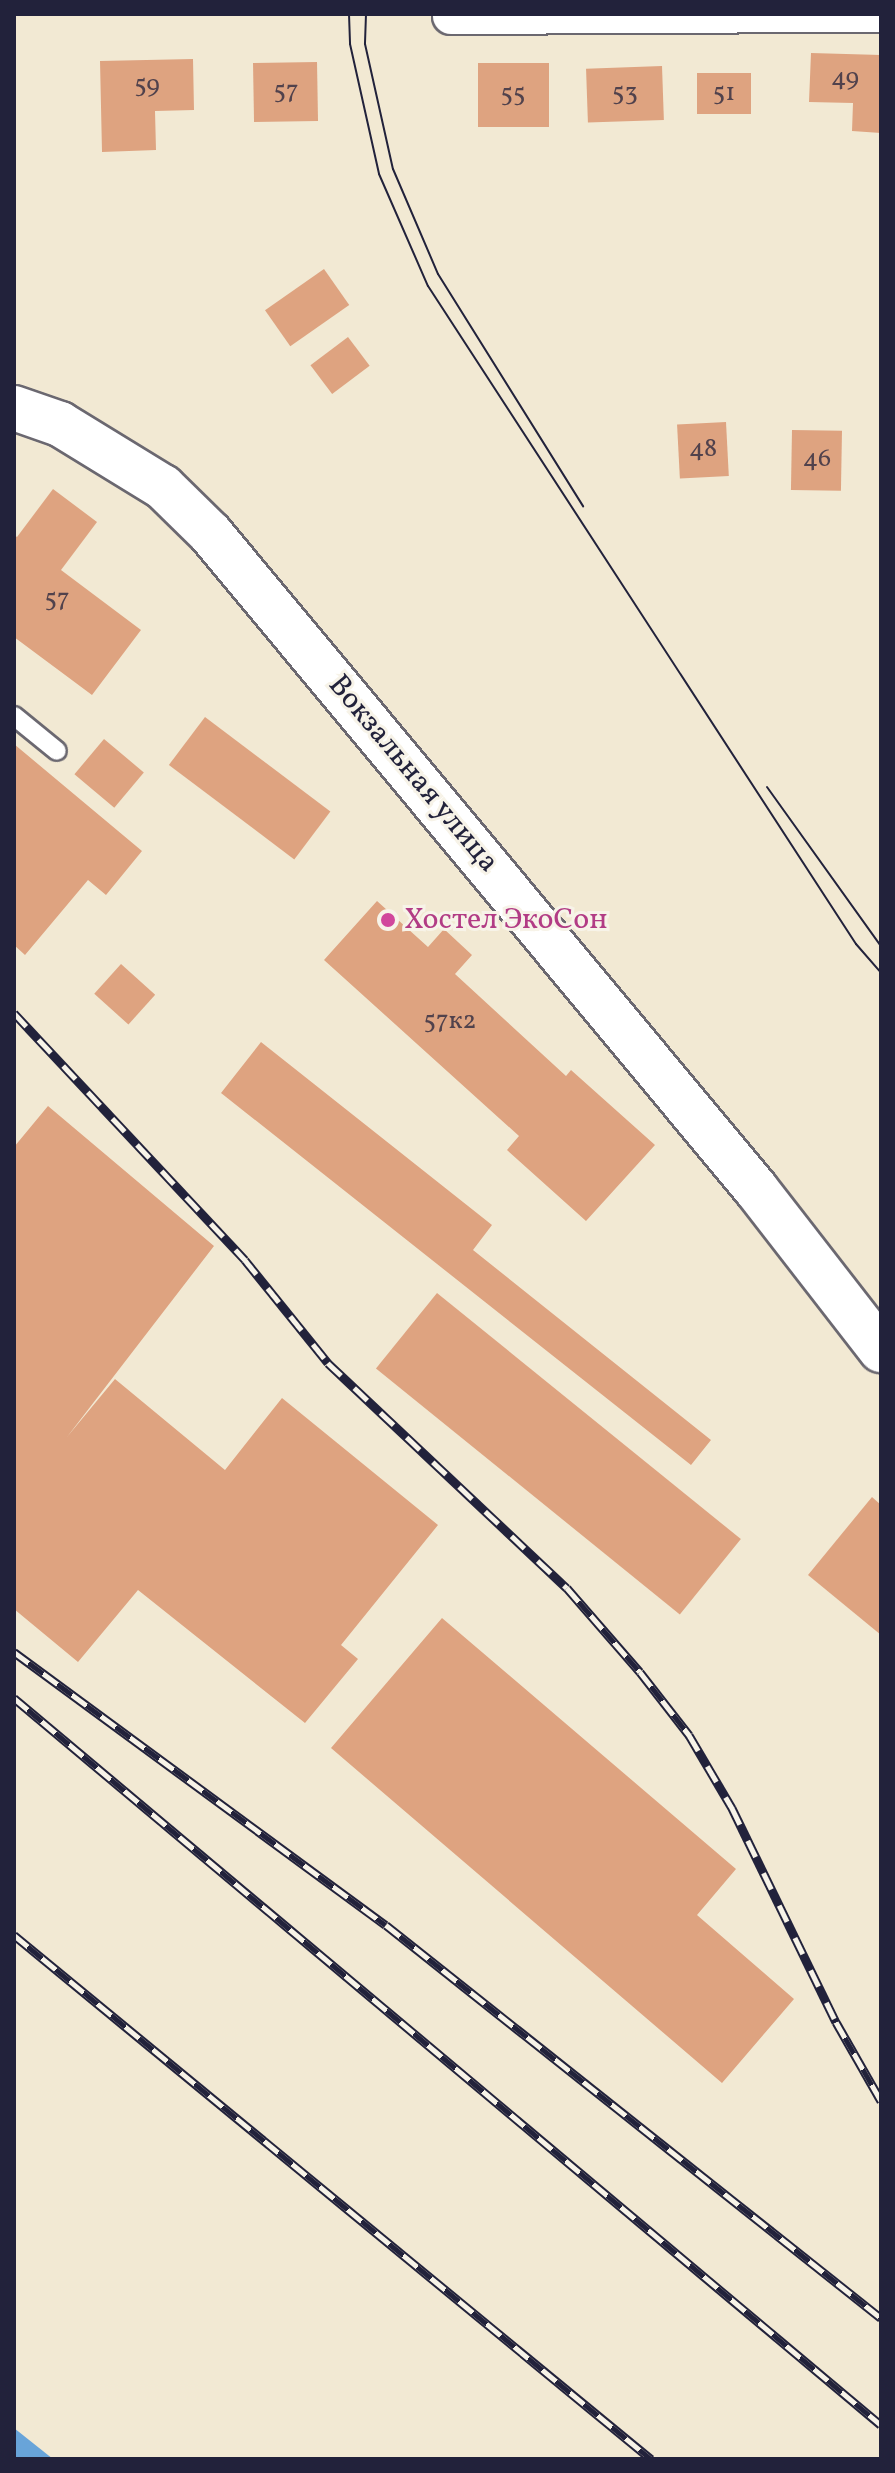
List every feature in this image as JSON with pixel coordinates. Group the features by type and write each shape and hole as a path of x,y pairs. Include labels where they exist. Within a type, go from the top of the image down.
{"street":[{"path":"451,16 881,14"},
{"name":"Вокзальная улица","path":"14,408 60,424 163,487 210,533 746,1177 881,1350"}],"lane":[{"path":"14,716 57,751"}],"water":[{"path":"14,2428 53,2459 14,2459"}],"building":[{"path":"811,53 881,55 881,133 852,131 853,103 809,102"},
{"path":"193,59 194,110 155,111 156,150 102,152 100,61"},
{"path":"317,62 318,121 254,122 253,63"},
{"path":"478,63 549,63 549,127 478,127"},
{"path":"662,66 664,120 588,123 586,69"},
{"path":"697,73 751,73 751,114 697,114"},
{"path":"324,269 349,305 290,346 265,310"},
{"path":"348,337 370,366 332,394 310,365"},
{"path":"726,422 729,476 680,478 677,425"},
{"path":"792,430 842,431 841,491 791,490"},
{"path":"53,489 97,522 61,570 141,630 92,695 14,637 14,535 17,537"},
{"path":"205,717 330,811 294,859 169,765"},
{"path":"104,739 144,772 114,808 74,774"},
{"path":"14,744 142,851 106,895 88,880 25,955 14,945"},
{"path":"377,901 428,947 444,929 472,955 455,974 566,1076 571,1070 655,1145 586,1221 507,1150 519,1136 324,960"},
{"path":"121,964 155,995 128,1025 94,994"},
{"path":"261,1042 492,1225 473,1250 711,1440 691,1465 221,1093"},
{"path":"48,1106 214,1246 67,1437 115,1379 225,1470 282,1398 438,1525 341,1645 358,1659 305,1723 138,1590 78,1662 14,1609 14,1147"},
{"path":"437,1293 741,1539 680,1614 376,1368"},
{"path":"872,1497 881,1505 881,1635 808,1575"},
{"path":"442,1618 736,1869 697,1915 794,1999 722,2083 331,1748"}],"tram line":[{"path":"349,14 350,44 379,174 428,286 856,944 881,973"},
{"path":"366,14 365,44 393,169 438,274 583,506"},
{"path":"767,787 881,946"}],"railway":[{"path":"14,1013 245,1260 328,1363 567,1588 640,1672 689,1735 732,1808 836,2022 881,2101"},
{"path":"14,1652 386,1925 881,2318"},
{"path":"14,1698 881,2425"},
{"path":"14,1935 651,2459"}],"place":[{"name":"Хостел ЭкоСон","path":"388,920"}]}
